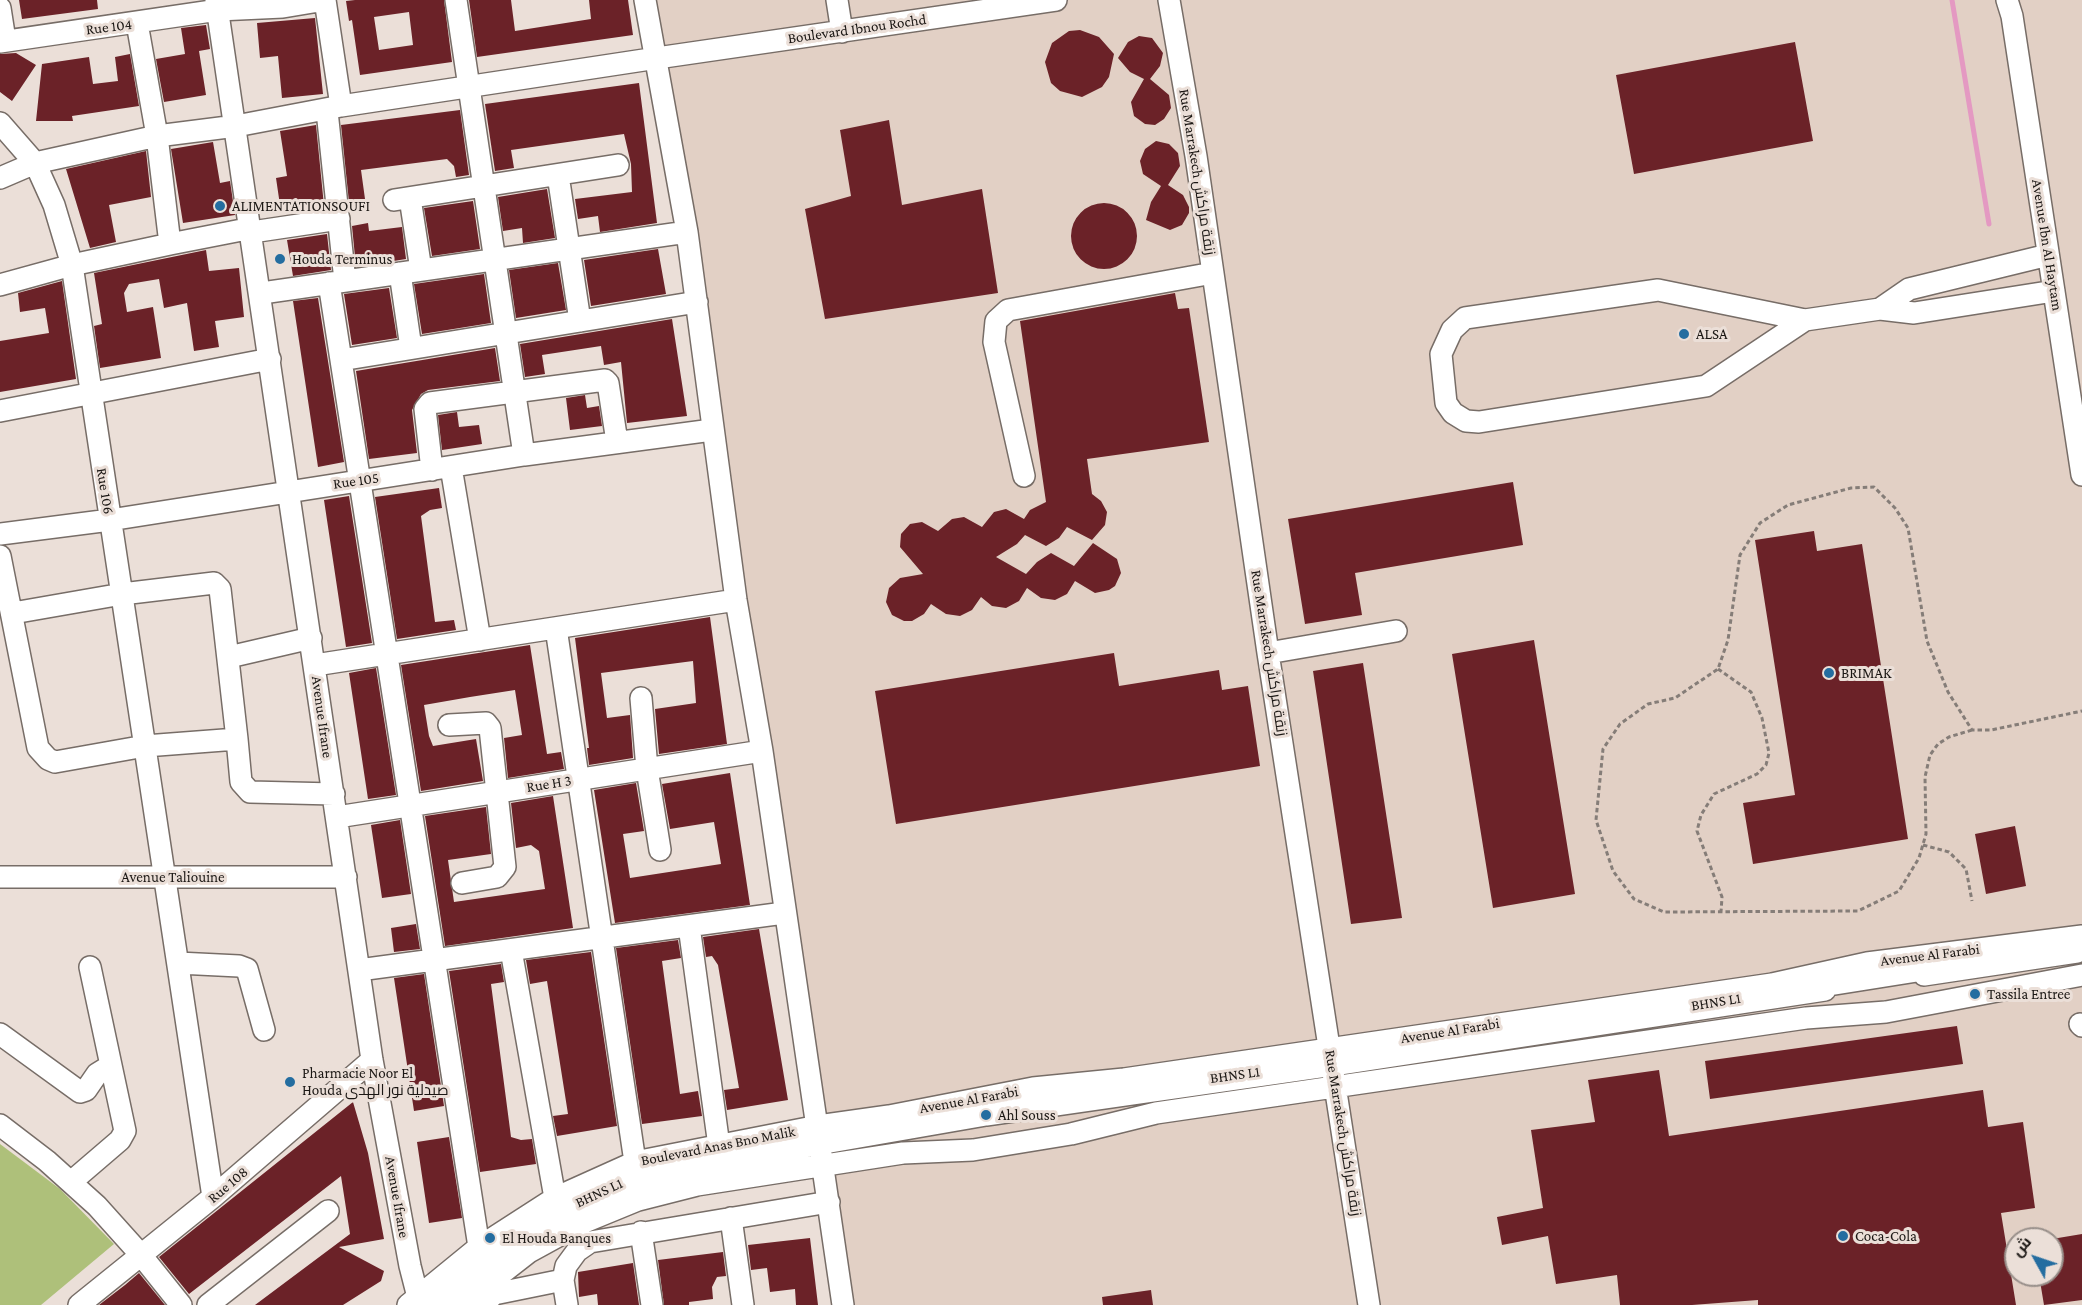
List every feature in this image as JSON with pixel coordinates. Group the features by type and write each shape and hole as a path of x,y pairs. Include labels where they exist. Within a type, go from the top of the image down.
{"street":[{"path":"318,1 325,0 334,109 339,219 337,282 342,360 479,1247"},
{"path":"456,0 471,88 524,455"},
{"path":"645,0 687,232 736,600 762,751 843,1305"},
{"path":"837,0 842,32"},
{"name":"Rue Marrakech زنقة مراكش","path":"1169,0 1213,273 1268,653 1369,1305"},
{"name":"Rue 104","path":"3,41 137,23 217,5 318,1"},
{"name":"Boulevard Ibnou Rochd","path":"0,178 35,163 157,136 237,126 657,58 842,32 1008,4 1042,1"},
{"name":"Avenue Ifrane","path":"217,5 262,293 372,1060 421,1303"},
{"name":"Avenue Ibn Al Haytam","path":"2010,5 2082,475"},
{"path":"0,8 3,41"},
{"path":"137,23 157,136 170,244"},
{"name":"Rue 106","path":"0,123 35,163 54,205 72,265 213,1197"},
{"path":"411,348 410,272 402,199 618,165"},
{"path":"558,175 580,321"},
{"path":"0,285 72,265 170,244 252,230 339,219"},
{"path":"262,293 687,232"},
{"path":"1880,309 1909,289 2048,255"},
{"path":"1024,476 994,342 996,321 1008,309 1213,273"},
{"path":"1805,320 1706,386 1479,422 1466,421 1453,413 1446,403 1442,354 1452,330 1465,318 1658,290 1805,320 1880,309 1914,313 2054,291"},
{"path":"342,360 697,302"},
{"path":"0,411 270,359"},
{"path":"480,640 442,468 424,409 427,404 606,380 617,442"},
{"name":"Rue 105","path":"0,534 110,520 524,455 712,430"},
{"path":"0,556 42,754 55,762 145,746 237,739"},
{"path":"13,613 122,594 212,582 218,585 229,657 241,782 249,792 334,794"},
{"path":"315,665 736,600"},
{"path":"556,628 635,1162"},
{"path":"1268,653 1396,631"},
{"path":"229,657 312,638"},
{"path":"641,698 647,769 660,850"},
{"path":"449,725 486,723 489,725 504,867 497,877 462,883"},
{"name":"Rue H 3","path":"337,817 762,751"},
{"name":"Avenue Taliouine","path":"0,877 345,877"},
{"path":"359,970 784,913"},
{"path":"689,926 719,1146"},
{"name":"Avenue Al Farabi","path":"819,1136 889,1116 1041,1087 1331,1059 1772,984 1867,963 2082,936"},
{"name":"BHNS L1","path":"1331,1059 2082,949"},
{"path":"511,950 555,1198"},
{"path":"178,963 239,966 247,969 264,1030"},
{"path":"71,1182 120,1140 124,1131 90,967"},
{"path":"460,1305 529,1252 610,1211 697,1185 903,1153 974,1150 1071,1134 1156,1113 1823,1016 1886,1012 2082,975"},
{"path":"0,1034 80,1092 86,1090 97,1074 110,1066"},
{"name":"Rue 108","path":"79,1305 213,1197 372,1060"},
{"path":"0,1125 97,1206 141,1255 181,1305"},
{"name":"BHNS L1","path":"421,1303 550,1220 615,1187 819,1136"},
{"name":"Boulevard Anas Bno Malik","path":"421,1303 479,1247 555,1198 635,1162 719,1146 819,1136"},
{"path":"567,1305 563,1281 566,1266 577,1251 590,1242 829,1202"},
{"path":"208,1305 328,1211"},
{"path":"731,1218 743,1305"},
{"path":"641,1232 652,1305"},
{"path":"483,1305 494,1294 563,1281"}],"path":[{"path":"1972,730 1948,692 1926,641 1908,528 1895,508 1874,487 1851,488 1788,505 1760,523 1740,555 1728,640 1718,669 1675,698 1648,704 1620,724 1603,749 1596,820 1612,871 1634,899 1664,912 1858,911 1899,891 1919,858 1926,834 1925,777 1930,755 1943,741 1972,730 1991,730 2082,711"},
{"path":"1718,669 1751,692 1764,726 1769,753 1766,765 1757,774 1714,794 1701,815 1696,831 1722,897 1721,912"},
{"path":"1923,845 1949,852 1966,869 1972,902"}],"shaded area":[{"path":"654,0 2082,0 2082,1305 843,1305"}],"green space":[{"path":"0,1144 60,1189 114,1244 41,1305 0,1305"}],"building":[{"path":"19,0 97,0 98,9 22,19"},
{"path":"444,0 452,62 360,75 352,20 349,21 346,1","holes":["409,12 413,45 379,50 374,17"]},
{"path":"469,0 511,0 515,31 591,19 589,0 628,0 633,35 477,57"},
{"path":"315,18 323,94 282,98 278,56 260,58 257,23"},
{"path":"206,25 210,49 199,51 206,95 164,102 156,59 185,54 181,28"},
{"path":"1080,30 1099,37 1114,54 1109,77 1102,87 1082,97 1060,91 1051,83 1045,62 1052,43 1069,31"},
{"path":"1139,36 1152,38 1163,53 1160,66 1150,79 1169,95 1171,108 1164,119 1155,125 1145,124 1134,116 1131,102 1144,79 1130,72 1118,58 1128,42"},
{"path":"1795,42 1813,141 1634,174 1616,75"},
{"path":"16,53 36,65 12,101 0,92 0,54"},
{"path":"130,54 139,106 72,116 73,121 36,121 42,64 89,57 93,84 118,81 115,57"},
{"path":"639,83 657,223 600,232 598,216 578,219 575,199 632,192 631,164 624,134 511,150 514,168 495,171 485,104"},
{"path":"460,110 469,175 456,177 454,166 447,159 361,170 365,199 349,202 341,125"},
{"path":"889,120 902,205 982,189 998,293 825,319 805,209 851,196 840,130"},
{"path":"316,125 324,206 281,212 276,178 287,176 280,131"},
{"path":"1156,141 1169,144 1178,153 1180,166 1168,185 1183,195 1189,207 1189,213 1182,225 1170,230 1146,220 1151,202 1161,186 1143,174 1140,161 1145,149"},
{"path":"213,142 220,183 230,181 235,215 183,223 171,149"},
{"path":"146,151 151,197 109,205 116,242 90,248 66,169"},
{"path":"547,189 555,238 523,243 522,228 503,231 498,197"},
{"path":"473,201 480,249 432,256 424,208"},
{"path":"1104,203 1117,205 1127,213 1135,223 1137,236 1135,249 1127,259 1117,267 1104,269 1091,267 1081,259 1073,249 1071,236 1073,223 1081,213 1091,205"},
{"path":"368,223 369,231 402,227 406,259 356,267 352,226"},
{"path":"327,234 331,270 293,276 287,240"},
{"path":"658,249 666,294 591,306 584,260"},
{"path":"206,250 209,271 239,268 244,317 215,321 219,347 194,351 187,303 164,308 159,279 129,284 124,293 127,312 153,307 161,358 100,368 94,326 102,324 94,273"},
{"path":"558,263 566,310 516,318 509,270"},
{"path":"484,274 491,323 422,334 414,284"},
{"path":"62,281 76,379 0,392 0,341 49,333 45,308 20,312 18,293"},
{"path":"389,288 397,338 352,345 344,294"},
{"path":"1175,293 1178,309 1189,308 1209,442 1087,459 1092,494 1101,501 1107,512 1105,525 1092,540 1067,527 1059,538 1046,546 1025,535 1017,544 996,557 1026,574 1037,562 1051,553 1074,566 1093,543 1117,559 1121,573 1115,586 1095,593 1075,581 1067,594 1055,600 1041,598 1027,588 1019,601 1006,608 992,606 981,597 972,610 960,616 946,614 931,604 924,614 912,621 904,621 892,615 886,602 889,588 900,578 923,574 900,547 901,534 910,524 922,522 938,531 952,519 964,517 982,527 994,512 1006,509 1024,519 1030,510 1046,502 1020,321"},
{"path":"318,298 344,462 318,467 293,301"},
{"path":"672,319 687,416 627,423 621,362 604,365 601,346 542,355 545,374 525,377 520,344"},
{"path":"495,348 500,381 428,390 421,394 412,410 417,453 369,459 356,371"},
{"path":"585,395 587,408 599,406 602,426 570,430 566,398"},
{"path":"457,412 459,427 479,425 482,444 442,450 438,415"},
{"path":"1513,482 1523,545 1355,573 1362,615 1305,624 1288,519"},
{"path":"439,488 442,508 430,510 421,516 435,622 454,620 456,630 397,639 375,497"},
{"path":"349,496 372,643 346,647 324,500"},
{"name":"BRIMAK","path":"1814,531 1817,551 1862,544 1908,839 1753,864 1743,803 1795,795 1755,540"},
{"path":"710,617 727,744 659,754 655,709 696,703 693,661 601,673 607,718 630,715 633,758 589,765 587,748 589,748 575,638"},
{"path":"1534,640 1575,894 1493,908 1452,654"},
{"path":"530,645 547,754 561,752 564,769 508,778 504,738 522,735 515,690 424,705 433,746 476,739 483,781 421,791 401,665"},
{"path":"1114,653 1119,686 1219,670 1222,690 1248,686 1260,766 896,824 875,691"},
{"path":"1363,663 1402,918 1351,924 1313,671"},
{"path":"376,668 396,795 368,799 349,673"},
{"path":"730,773 750,905 615,923 594,790 636,783 644,831 623,834 630,878 721,864 714,822 670,829 662,784"},
{"path":"553,796 573,928 445,946 425,816 486,807 491,854 448,860 454,902 545,889 539,851 531,845 516,848 511,803"},
{"path":"400,820 411,894 382,898 371,825"},
{"path":"2015,826 2026,886 1986,894 1975,834"},
{"path":"416,924 420,949 394,952 391,928"},
{"path":"759,929 788,1100 727,1110 724,1090 739,1088 718,965 712,956 706,957 703,937"},
{"path":"678,940 681,958 662,961 680,1094 698,1091 702,1116 642,1124 616,948"},
{"path":"591,952 617,1126 557,1136 553,1116 568,1114 547,981 530,984 526,960"},
{"path":"501,964 504,982 491,984 511,1137 521,1140 532,1139 536,1164 480,1172 449,971"},
{"path":"424,974 444,1106 414,1111 394,978"},
{"path":"1957,1026 1963,1064 1710,1099 1705,1061"},
{"path":"1659,1070 1669,1136 1983,1090 1988,1127 2023,1122 2035,1208 2001,1213 2004,1231 2004,1287 2013,1287 2016,1305 1758,1305 1758,1300 1692,1305 1620,1305 1617,1275 1556,1284 1548,1236 1502,1245 1497,1217 1543,1208 1531,1130 1595,1122 1588,1080"},
{"path":"353,1102 368,1153 384,1239 339,1247 384,1271 381,1281 343,1305 255,1305 350,1234 341,1176 189,1294 159,1257"},
{"path":"449,1137 462,1218 429,1223 417,1142"},
{"path":"2082,1234 2082,1300 2044,1305 2041,1287 2064,1287 2064,1237"},
{"path":"810,1238 818,1305 796,1305 795,1289 770,1292 767,1268 751,1270 748,1245"},
{"path":"723,1252 726,1276 717,1277 712,1287 713,1299 689,1302 689,1305 664,1305 658,1260"},
{"path":"633,1263 639,1305 598,1305 597,1294 579,1297 578,1272"},
{"path":"139,1273 165,1305 99,1305 125,1285"},
{"path":"1151,1290 1153,1305 1103,1305 1102,1297"}],"waterway":[{"path":"1952,0 1989,224"}],"place":[{"name":"ALIMENTATIONSOUFI","path":"220,206"},
{"name":"Houda Terminus","path":"280,259"},
{"name":"ALSA","path":"1684,334"},
{"name":"BRIMAK","path":"1829,673"},
{"name":"Tassila Entree","path":"1975,994"},
{"name":"Pharmacie Noor El Houda صيدلية نور الهدى","path":"290,1082"},
{"name":"Ahl Souss","path":"986,1115"},
{"name":"Coca-Cola","path":"1843,1236"},
{"name":"El Houda Banques","path":"490,1238"}]}
